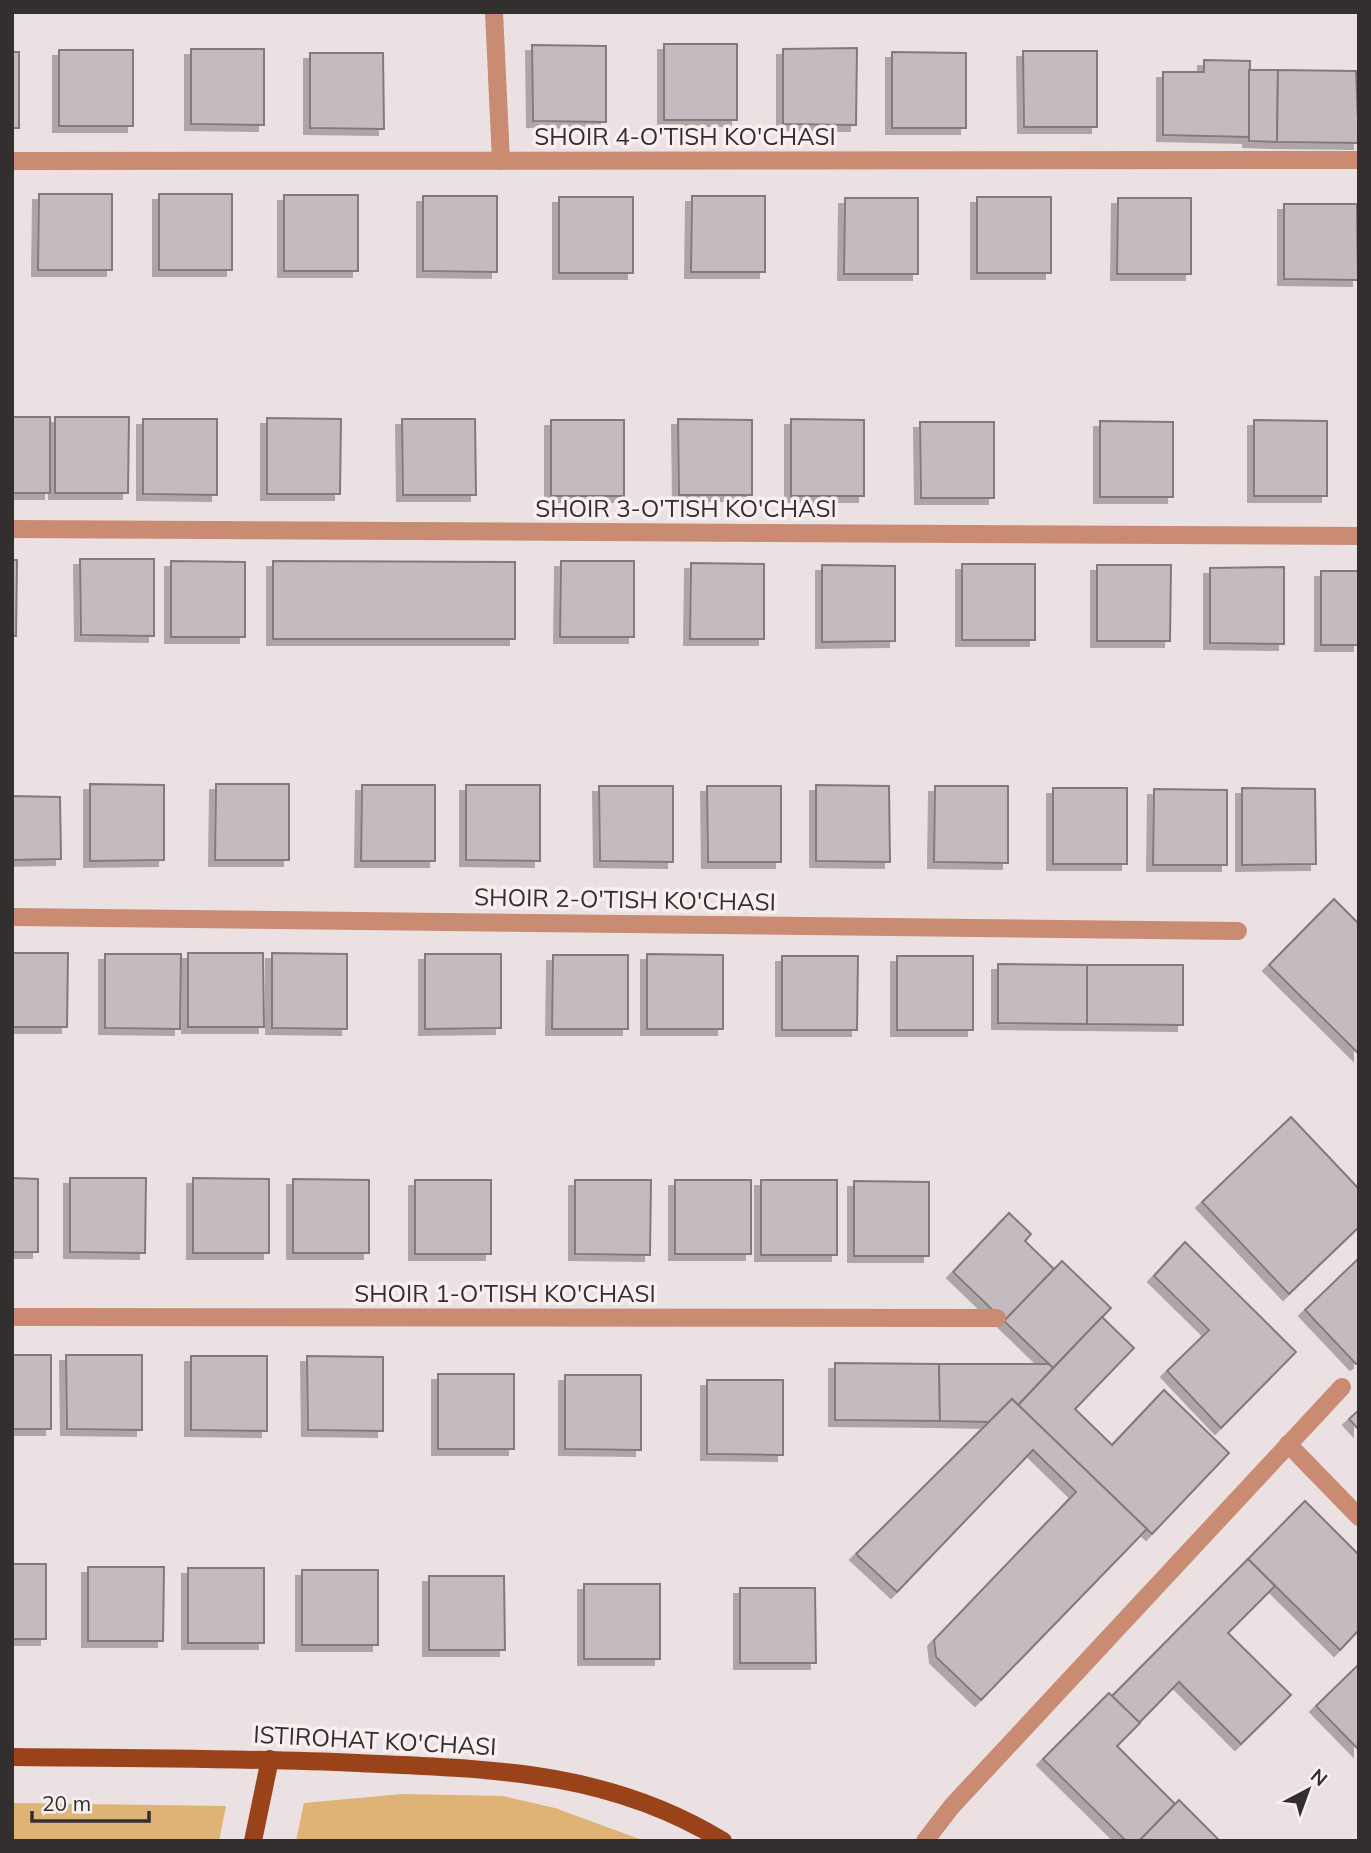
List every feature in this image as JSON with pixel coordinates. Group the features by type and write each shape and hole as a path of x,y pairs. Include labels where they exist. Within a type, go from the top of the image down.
{"main road":[{"name":"ISTIROHAT KO'CHASI","path":"12,1756 270,1759 477,1769 571,1780 636,1798 685,1818 723,1841"},
{"path":"253,1841 270,1759"}],"street":[{"path":"494,12 501,161"},
{"name":"SHOIR 4-O'TISH KO'CHASI","path":"12,161 1359,160"},
{"name":"SHOIR 3-O'TISH KO'CHASI","path":"12,529 1359,536"},
{"name":"SHOIR 2-O'TISH KO'CHASI","path":"12,917 1238,931"},
{"name":"SHOIR 1-O'TISH KO'CHASI","path":"12,1317 997,1318"},
{"path":"925,1841 952,1806 1342,1387"},
{"path":"1288,1444 1359,1517"}],"shaded area":[{"path":"402,1794 503,1796 555,1808 645,1841 296,1841 304,1803"},
{"path":"12,1803 226,1806 219,1841 12,1841"}],"building":[{"path":"664,44 737,44 737,120 664,120"},
{"path":"532,45 606,46 606,122 533,121"},
{"path":"857,48 856,125 783,124 783,49"},
{"path":"191,49 264,49 264,125 191,124"},
{"path":"59,50 133,50 133,126 59,126"},
{"path":"1023,51 1097,51 1097,127 1024,127"},
{"path":"12,52 19,52 19,128 12,128"},
{"path":"892,52 966,53 966,128 892,128"},
{"path":"310,53 383,53 384,129 310,128"},
{"path":"1204,60 1250,61 1249,137 1163,135 1163,72 1204,72"},
{"path":"1249,70 1278,70 1277,142 1249,141"},
{"path":"1278,70 1356,71 1359,143 1277,142"},
{"path":"39,194 112,194 112,270 38,270"},
{"path":"159,194 232,194 232,270 159,270"},
{"path":"284,195 358,195 358,271 284,271"},
{"path":"423,196 497,196 497,272 423,271"},
{"path":"692,196 765,196 765,272 691,272"},
{"path":"559,197 633,197 633,273 559,273"},
{"path":"977,197 1051,197 1051,273 977,273"},
{"path":"845,198 918,198 918,274 844,274"},
{"path":"1118,198 1191,198 1191,274 1117,274"},
{"path":"1284,204 1357,204 1358,280 1284,279"},
{"path":"12,417 50,417 50,493 12,493"},
{"path":"55,417 129,417 128,493 55,493"},
{"path":"267,418 341,419 340,494 267,494"},
{"path":"143,419 217,419 217,495 143,494"},
{"path":"402,419 475,419 476,495 403,495"},
{"path":"678,419 752,420 752,495 679,495"},
{"path":"791,419 864,420 864,496 791,496"},
{"path":"551,420 624,420 624,496 551,496"},
{"path":"1254,420 1327,421 1327,496 1254,496"},
{"path":"1100,421 1173,422 1173,497 1100,497"},
{"path":"920,422 994,422 994,498 921,498"},
{"path":"80,559 154,559 154,636 81,635"},
{"path":"12,560 17,560 16,636 12,636"},
{"path":"171,561 245,562 245,637 171,637"},
{"path":"273,561 515,562 515,639 273,639"},
{"path":"561,561 634,561 634,637 560,637"},
{"path":"691,563 764,564 764,639 690,639"},
{"path":"962,564 1035,564 1035,640 962,640"},
{"path":"822,565 895,566 895,641 822,642"},
{"path":"1097,565 1171,565 1170,641 1097,641"},
{"path":"1284,567 1284,644 1210,643 1210,568"},
{"path":"1321,571 1359,571 1359,645 1321,645"},
{"path":"90,784 164,785 164,860 90,861"},
{"path":"216,784 289,784 289,860 215,860"},
{"path":"362,785 435,785 435,861 361,861"},
{"path":"466,785 540,785 540,861 466,860"},
{"path":"816,785 889,786 890,862 816,861"},
{"path":"599,786 673,786 673,862 600,861"},
{"path":"707,786 781,786 781,862 708,862"},
{"path":"935,786 1008,786 1008,863 934,862"},
{"path":"1053,788 1127,788 1127,864 1053,864"},
{"path":"1242,788 1315,789 1316,864 1242,865"},
{"path":"1154,789 1227,790 1227,865 1153,865"},
{"path":"12,796 60,797 61,859 12,860"},
{"path":"1334,899 1359,924 1359,1054 1269,965"},
{"path":"12,953 68,953 67,1027 12,1027"},
{"path":"188,953 263,953 264,1027 188,1027"},
{"path":"272,953 347,954 347,1029 272,1028"},
{"path":"105,954 181,954 180,1029 105,1028"},
{"path":"425,954 501,954 501,1028 425,1029"},
{"path":"647,954 723,955 723,1029 647,1029"},
{"path":"553,955 628,955 628,1029 552,1029"},
{"path":"782,956 858,956 857,1030 782,1030"},
{"path":"897,956 973,956 973,1030 897,1030"},
{"path":"998,964 1087,965 1087,1024 998,1023"},
{"path":"1087,965 1183,965 1183,1025 1087,1024"},
{"path":"1291,1117 1359,1189 1359,1227 1289,1294 1202,1202"},
{"path":"12,1178 38,1179 38,1252 12,1252"},
{"path":"70,1178 146,1178 145,1253 70,1252"},
{"path":"193,1178 269,1179 269,1253 193,1253"},
{"path":"293,1179 369,1180 369,1253 293,1253"},
{"path":"415,1180 491,1180 491,1254 415,1254"},
{"path":"575,1180 651,1180 650,1255 575,1254"},
{"path":"675,1180 751,1180 751,1254 675,1254"},
{"path":"761,1180 837,1180 837,1255 761,1255"},
{"path":"854,1181 929,1182 929,1256 854,1256"},
{"path":"1009,1213 1031,1234 1025,1241 1054,1269 1004,1321 953,1272"},
{"path":"1185,1242 1296,1352 1221,1428 1167,1371 1209,1330 1154,1276"},
{"path":"1359,1258 1359,1362 1356,1364 1305,1310"},
{"path":"1062,1261 1111,1308 1053,1368 1004,1321"},
{"path":"1102,1317 1134,1348 1075,1409 1112,1445 1164,1390 1229,1453 1152,1534 1018,1405"},
{"path":"12,1355 51,1355 51,1429 12,1429"},
{"path":"66,1355 142,1355 142,1430 67,1429"},
{"path":"191,1356 267,1356 267,1431 191,1430"},
{"path":"307,1356 383,1357 383,1431 308,1430"},
{"path":"835,1363 939,1364 940,1421 835,1420"},
{"path":"939,1364 1049,1364 1053,1368 1018,1405 1012,1399 989,1422 940,1421"},
{"path":"438,1374 514,1374 514,1449 438,1449"},
{"path":"565,1375 641,1375 641,1450 565,1449"},
{"path":"707,1380 783,1380 783,1455 707,1454"},
{"path":"1012,1399 1147,1529 981,1700 936,1657 934,1640 1076,1492 1033,1450 897,1592 856,1554"},
{"path":"1359,1410 1359,1430 1349,1419"},
{"path":"1305,1501 1359,1555 1359,1630 1340,1650 1248,1559"},
{"path":"1248,1559 1275,1586 1228,1633 1291,1695 1241,1744 1179,1682 1139,1723 1112,1696"},
{"path":"12,1564 46,1564 46,1639 12,1639"},
{"path":"88,1567 164,1567 163,1641 88,1641"},
{"path":"188,1568 264,1568 264,1643 188,1643"},
{"path":"302,1570 378,1570 378,1645 302,1645"},
{"path":"429,1576 504,1576 505,1650 429,1650"},
{"path":"584,1584 660,1584 660,1659 584,1659"},
{"path":"740,1588 815,1588 816,1663 740,1663"},
{"path":"1359,1664 1359,1750 1316,1706"},
{"path":"1109,1693 1140,1723 1117,1746 1175,1804 1139,1841 1126,1841 1043,1759"},
{"path":"1179,1800 1220,1841 1139,1841"}]}
